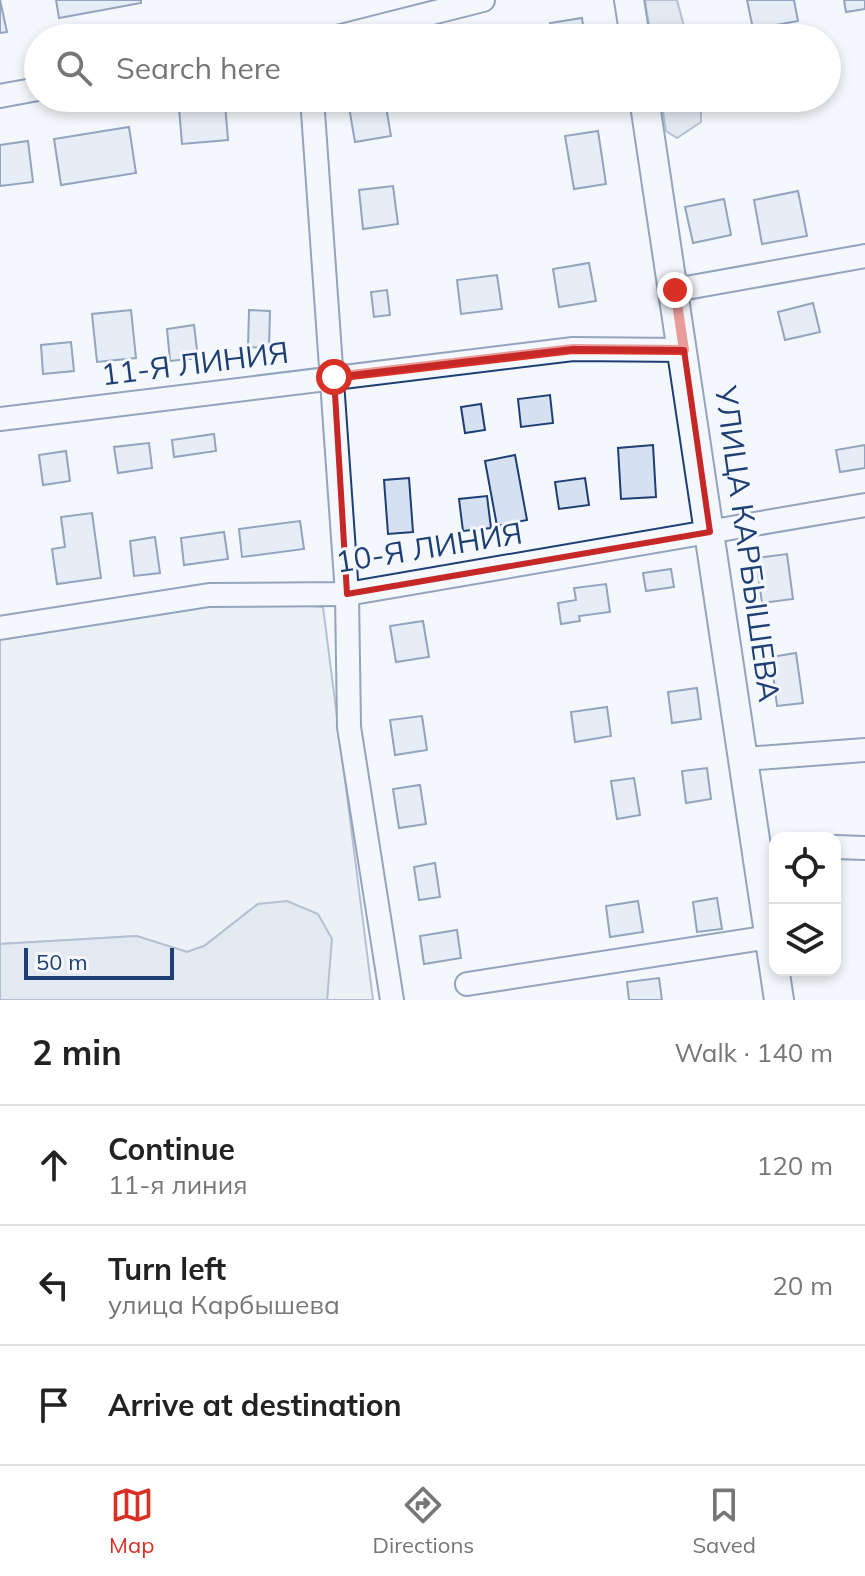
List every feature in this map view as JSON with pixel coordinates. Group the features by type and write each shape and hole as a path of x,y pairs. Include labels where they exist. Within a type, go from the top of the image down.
{"main road":[{"path":"629,0 633,24"},
{"name":"УЛИЦА КАРБЫШЕВА","path":"646,112 744,759 767,850 769,908"},
{"name":"УЛИЦА КАРБЫШЕВА","path":"776,976 779,1000"}],"street":[{"path":"388,24 483,0"},
{"path":"0,96 24,92"},
{"path":"313,112 347,594 349,727 392,1000"},
{"path":"675,290 865,256"},
{"name":"11-Я ЛИНИЯ","path":"0,419 573,349 684,350"},
{"name":"10-Я ЛИНИЯ","path":"0,628 209,595 347,594 865,505"},
{"path":"744,759 865,750"},
{"path":"841,847 865,848"},
{"path":"467,984 769,937"}],"highlighted area":[{"path":"573,349 684,350 710,532 347,594 334,377"}],"shaded area":[{"path":"645,0 677,0 683,24 649,24"},
{"path":"663,112 701,112 701,122 677,138 666,131"},
{"path":"214,599 323,607 373,1000 327,1000 331,939 258,904 204,946 187,952 136,936 0,944 0,634"},
{"path":"287,901 318,914 332,939 327,1000 0,1000 0,944 137,936 187,952 204,946 258,904"}],"building":[{"path":"0,0 7,32 0,33"},
{"path":"56,0 141,0 141,3 59,18"},
{"path":"747,0 794,0 798,21 752,24"},
{"path":"844,0 865,0 865,9 846,12"},
{"path":"582,18 583,24 550,24"},
{"path":"179,112 226,112 228,140 182,144"},
{"path":"350,112 387,112 391,136 355,142"},
{"path":"129,127 136,173 61,185 54,139"},
{"path":"598,131 606,184 574,189 565,136"},
{"path":"28,141 33,182 0,186 0,145"},
{"path":"393,186 398,224 363,229 359,190"},
{"path":"798,191 807,236 762,244 754,200"},
{"path":"724,199 731,235 693,243 685,207"},
{"path":"589,263 596,301 559,307 553,269"},
{"path":"497,275 502,309 461,314 457,280"},
{"path":"387,290 390,315 374,317 371,292"},
{"path":"813,303 820,332 785,340 778,312"},
{"path":"131,310 136,358 97,362 92,314"},
{"path":"249,310 270,311 269,348 248,347"},
{"path":"194,325 198,358 170,361 167,329"},
{"path":"71,342 74,371 43,374 41,345"},
{"path":"550,395 553,423 521,427 518,399"},
{"path":"481,404 485,430 465,433 461,407"},
{"path":"214,434 216,451 174,457 172,440"},
{"path":"149,443 152,468 118,473 114,447"},
{"path":"653,445 656,497 621,499 618,448"},
{"path":"865,445 865,468 840,472 836,450"},
{"path":"66,451 70,481 43,485 39,455"},
{"path":"515,455 527,520 497,526 485,461"},
{"path":"409,478 413,532 388,534 384,480"},
{"path":"585,478 589,505 559,509 555,482"},
{"path":"487,496 491,528 463,531 459,499"},
{"path":"92,513 101,578 57,584 52,549 65,547 61,517"},
{"path":"300,521 304,549 242,557 239,529"},
{"path":"224,532 228,559 184,565 181,538"},
{"path":"155,537 160,573 134,576 130,541"},
{"path":"787,554 793,599 762,603 756,558"},
{"path":"671,569 674,587 646,591 643,573"},
{"path":"606,584 610,612 579,616 580,621 561,624 558,603 576,600 574,588"},
{"path":"423,621 429,657 396,662 390,626"},
{"path":"796,653 803,703 777,706 771,657"},
{"path":"697,688 701,719 672,723 668,692"},
{"path":"607,707 611,736 575,742 571,712"},
{"path":"422,716 427,750 395,755 390,720"},
{"path":"707,768 711,799 686,803 682,771"},
{"path":"634,778 640,815 617,819 611,781"},
{"path":"420,785 426,824 399,828 393,789"},
{"path":"435,863 440,897 419,900 414,867"},
{"path":"717,898 722,929 697,932 693,902"},
{"path":"638,901 643,932 610,937 606,906"},
{"path":"457,930 461,958 424,964 420,936"},
{"path":"659,978 662,1000 629,1000 627,982"}],"route":[{"path":"334,377 573,349 684,350 675,290"}]}
